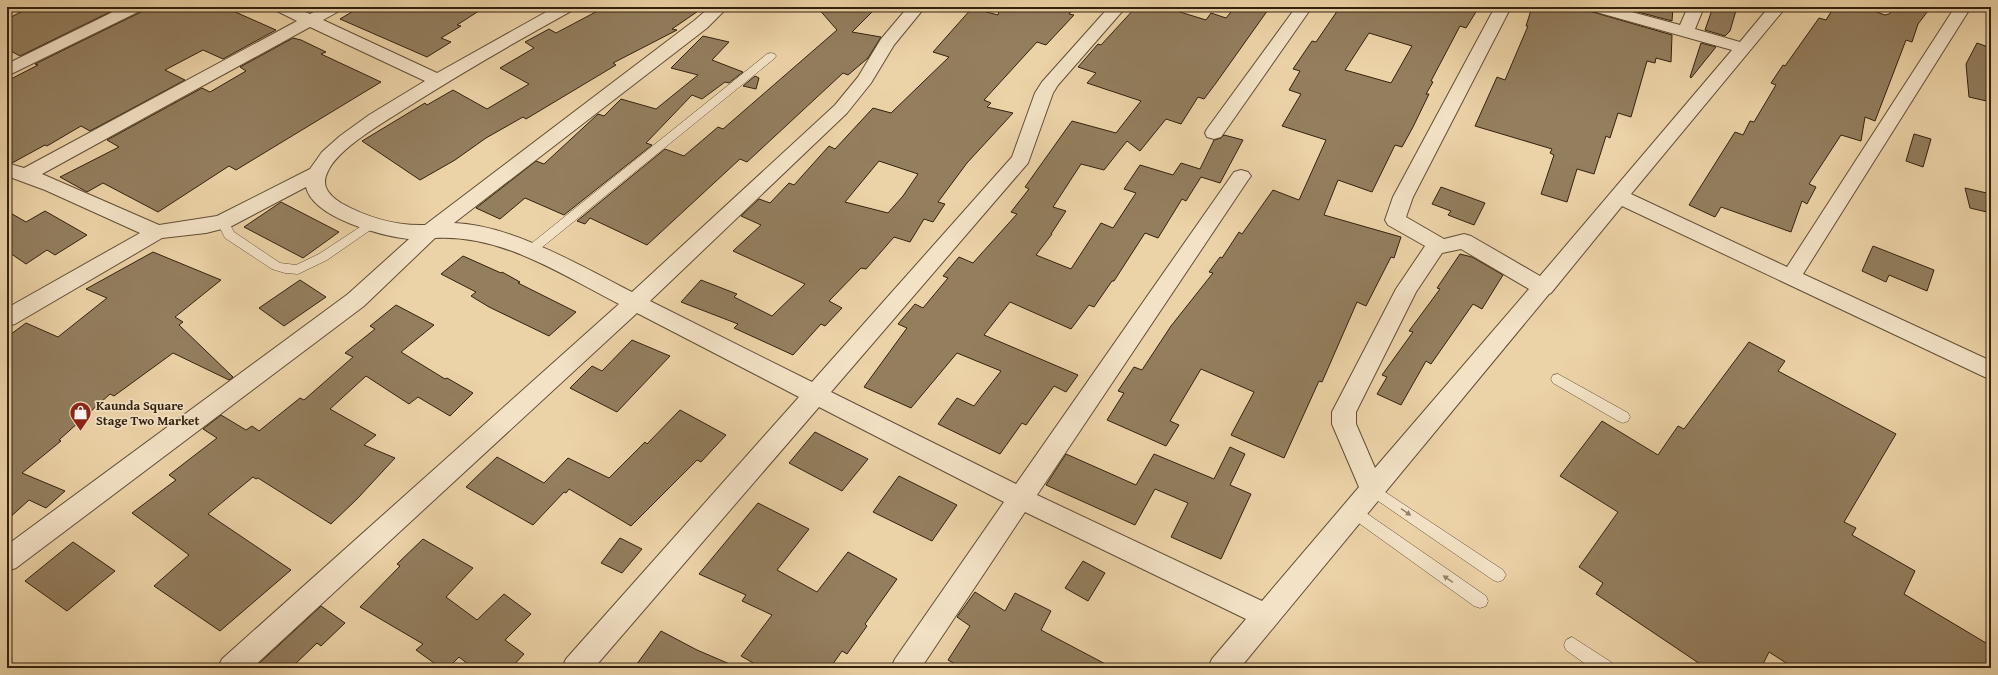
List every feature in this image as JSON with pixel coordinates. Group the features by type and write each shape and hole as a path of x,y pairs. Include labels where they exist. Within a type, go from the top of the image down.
{"street":[{"path":"7,71 136,7"},
{"path":"281,7 437,80"},
{"path":"26,175 335,7"},
{"path":"567,7 437,80 358,132 322,164 316,174 316,190 322,198 335,207 373,224 412,232 449,230 470,232 531,250 1022,499 1266,616"},
{"path":"7,560 356,300 429,232 701,24 720,7"},
{"path":"232,668 634,303 841,108 865,79 887,42 917,7"},
{"path":"576,668 816,395 1021,158 1044,93 1051,82 1118,7"},
{"path":"1214,133 1304,7"},
{"path":"1441,246 1395,220 1403,197 1503,7"},
{"path":"1595,7 1744,48"},
{"path":"1686,32 1696,7"},
{"path":"1222,668 1544,288 1778,7"},
{"path":"1791,277 1963,7"},
{"path":"7,169 59,188 157,232"},
{"path":"7,318 157,232 206,226 223,222 316,174"},
{"path":"905,668 1022,499 1240,176"},
{"path":"1620,197 1991,371"},
{"path":"1373,490 1344,424 1344,412 1407,289 1435,248 1464,241 1544,288"}],"lane":[{"path":"531,250 771,56"},
{"path":"223,222 229,236 276,266 285,269 298,270 323,257 373,224"},
{"path":"1558,379 1623,417"},
{"path":"1373,490 1498,575"},
{"path":"1354,512 1480,601"},
{"path":"1572,645 1605,668"}],"building":[{"path":"31,7 42,7 50,11 57,7 120,7 20,56 7,49 7,19"},
{"path":"145,7 224,7 276,30 223,59 203,50 165,70 185,80 90,131 81,126 47,146 45,145 12,163 7,162 7,81 38,65 35,64 143,11"},
{"path":"360,7 485,7 457,25 461,26 441,38 451,42 427,57 340,19"},
{"path":"605,7 704,7 672,29 677,30 613,63 616,65 526,119 523,117 486,138 455,160 420,180 362,141 425,103 427,105 453,90 487,109 529,84 500,68 534,48 525,42 549,29 556,33"},
{"path":"817,7 877,7 852,32 881,37 868,58 848,75 843,73 747,162 740,159 647,245 590,218 585,224 577,221 665,149 684,156 718,127 723,129 837,30"},
{"path":"1000,7 1075,7 1069,14 1074,15 1046,45 1037,42 984,100 991,103 987,107 1013,113 967,163 938,202 945,204 933,222 924,219 910,242 894,237 866,269 861,268 829,301 842,308 825,326 821,324 793,355 734,328 738,324 681,302 701,280 737,294 734,297 772,316 805,284 733,251 761,225 741,216 759,199 770,203 789,183 794,185 829,146 835,149 873,108 891,113 949,57 933,52 972,8 998,15","holes":["879,161 918,174 903,196 888,213 845,202"]},
{"path":"1136,7 1164,7 1206,20 1211,13 1226,18 1235,7 1270,7 1204,99 1198,97 1181,124 1166,119 1140,151 1127,141 1104,170 1081,164 1053,207 1066,211 1052,234 1036,255 1071,269 1101,223 1113,228 1136,193 1124,189 1140,165 1173,175 1181,163 1200,169 1214,140 1221,138 1224,135 1243,140 1220,183 1201,177 1186,201 1182,199 1158,238 1145,233 1114,281 1112,281 1094,307 1089,305 1071,329 1010,302 984,335 1078,375 1066,392 1054,386 1026,425 1022,423 1000,454 938,424 957,398 974,406 1001,371 957,353 911,408 864,387 907,328 898,324 915,304 923,308 948,278 943,276 959,257 973,263 1017,214 1011,212 1029,189 1025,187 1072,121 1116,133 1141,101 1087,83 1096,73 1078,67 1098,44 1101,45"},
{"path":"1340,7 1479,7 1466,28 1460,26 1431,81 1433,82 1426,94 1429,94 1413,127 1402,147 1395,145 1372,192 1338,180 1324,215 1401,237 1394,258 1391,257 1366,306 1357,302 1322,382 1319,381 1284,458 1231,435 1254,392 1201,369 1170,421 1179,425 1166,446 1107,420 1124,393 1118,391 1134,367 1142,370 1171,326 1213,273 1209,272 1220,257 1222,258 1239,232 1242,234 1273,190 1299,200 1326,140 1282,126 1301,94 1289,90 1300,71 1293,69 1312,41 1316,42","holes":["1369,33 1412,46 1391,83 1345,70"]},
{"path":"1532,7 1586,7 1589,11 1672,35 1671,62 1656,58 1655,63 1647,61 1631,117 1618,113 1610,138 1606,136 1594,174 1577,169 1567,202 1541,194 1554,155 1550,153 1552,149 1475,126 1497,77 1505,80 1528,26 1526,26"},
{"path":"1619,7 1673,7 1672,21"},
{"path":"1713,7 1737,7 1730,31 1725,36 1705,30"},
{"path":"1834,7 1863,7 1885,15 1889,14 1895,7 1931,7 1918,24 1912,42 1906,40 1875,121 1865,117 1861,141 1841,135 1809,184 1816,187 1807,204 1802,201 1791,232 1721,207 1715,217 1689,205 1735,132 1743,135 1750,121 1754,122 1776,85 1771,83 1783,65 1785,66 1819,18 1826,20"},
{"path":"703,36 729,42 712,60 743,72 729,83 725,82 702,99 692,95 646,143 652,145 564,215 525,198 500,219 476,208 536,161 544,164 598,114 604,116 621,99 656,109 698,75 671,68"},
{"path":"293,38 301,40 326,52 321,54 381,82 236,170 229,166 158,212 103,183 87,192 60,177 119,147 107,140 202,88 210,92 246,71 240,67"},
{"path":"1701,43 1716,47 1691,78 1690,77"},
{"path":"1977,43 1991,48 1991,102 1969,97 1966,64"},
{"path":"755,76 759,78 756,89 743,86"},
{"path":"1914,134 1931,139 1923,167 1906,161"},
{"path":"1441,187 1485,203 1474,225 1448,215 1451,211 1432,204"},
{"path":"1965,188 1991,194 1991,213 1970,208"},
{"path":"281,202 339,232 303,258 244,227"},
{"path":"7,211 26,222 45,211 87,235 55,255 47,250 26,264 7,251"},
{"path":"1873,246 1934,270 1927,291 1889,275 1886,282 1862,271"},
{"path":"153,252 221,280 175,317 183,322 179,325 233,377 229,380 173,353 114,396 110,394 59,440 61,441 22,473 65,491 46,508 29,500 7,520 7,337 26,323 58,337 107,298 86,289"},
{"path":"1460,254 1472,257 1503,275 1482,309 1473,304 1431,364 1426,361 1401,405 1377,394 1387,377 1382,375 1413,332 1409,331 1440,289 1437,288"},
{"path":"463,256 501,273 502,272 520,282 518,283 576,312 549,336 489,307 471,296 476,292 441,274"},
{"path":"300,280 326,297 284,326 259,308"},
{"path":"396,305 434,325 401,352 445,379 447,378 473,393 450,416 418,397 409,404 366,376 330,409 376,435 364,445 395,458 358,498 331,524 258,478 256,479 253,477 208,514 291,570 220,631 154,586 189,555 132,513 176,480 169,475 217,438 203,429 221,415 246,430 252,426 259,431 300,398 304,400 353,357 345,353 375,329 370,326"},
{"path":"632,340 670,356 617,412 570,388 592,366 602,371"},
{"path":"1749,342 1785,361 1778,371 1896,434 1844,522 1856,528 1852,535 1915,571 1904,594 1991,646 1991,668 1794,668 1769,652 1761,668 1706,668 1596,594 1603,583 1579,567 1618,512 1560,476 1602,421 1658,455 1678,426 1684,429"},
{"path":"680,410 726,435 701,462 697,460 631,526 569,489 566,493 564,492 533,525 466,487 497,457 544,483 568,458 609,478 645,442 647,444"},
{"path":"815,432 868,459 842,491 789,463"},
{"path":"1230,447 1245,454 1230,485 1251,494 1221,559 1171,537 1188,503 1155,489 1135,525 1046,485 1066,454 1136,485 1154,454 1214,479"},
{"path":"899,476 957,505 932,541 873,512"},
{"path":"758,503 809,529 777,570 817,592 848,552 897,579 865,624 867,626 847,654 842,651 830,668 762,668 741,656 772,615 742,601 746,595 699,574"},
{"path":"620,538 642,549 622,573 601,563"},
{"path":"423,539 473,568 446,597 477,620 504,594 531,614 505,640 524,654 511,668 473,668 459,657 448,668 441,668 416,650 423,644 360,607 400,566 397,564"},
{"path":"73,542 115,571 67,611 25,581"},
{"path":"1083,561 1105,573 1088,601 1065,588"},
{"path":"975,592 1005,611 1015,593 1051,611 1041,630 1113,668 962,668 948,660 970,626 957,617"},
{"path":"321,606 345,623 321,646 317,643 291,668 254,668"},
{"path":"661,631 697,650 739,668 634,668"}],"place":[{"name":"Kaunda Square Stage Two Market","path":"81,432"}]}
